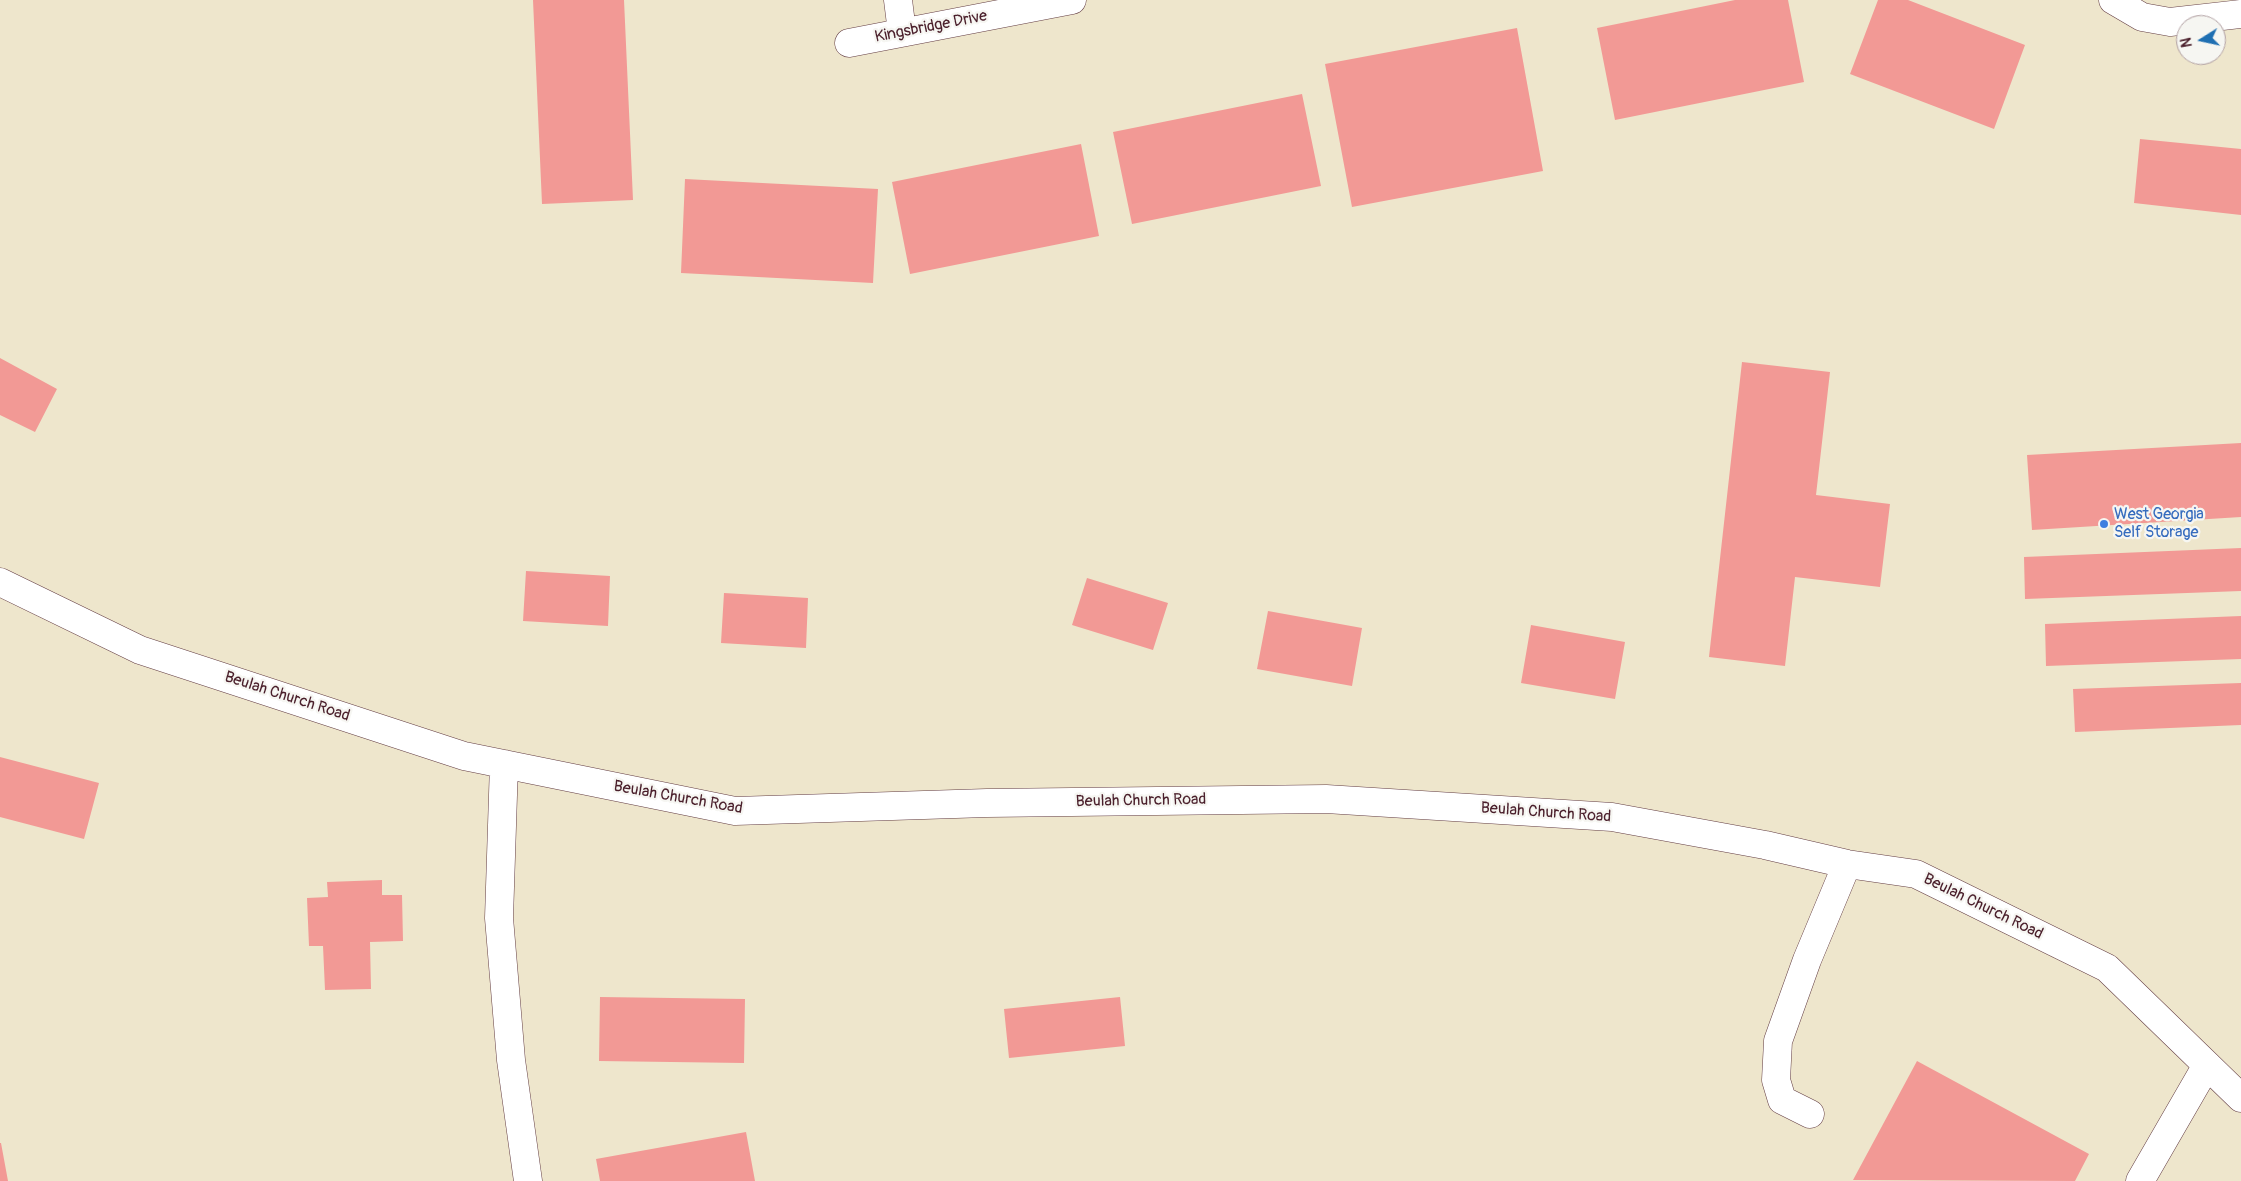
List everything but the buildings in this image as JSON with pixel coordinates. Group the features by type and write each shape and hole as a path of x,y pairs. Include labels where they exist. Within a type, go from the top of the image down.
{"street":[{"path":"898,0 902,32"},
{"name":"Kingsbridge Drive","path":"850,43 1072,0"},
{"path":"2112,0 2142,18 2170,22 2241,14"},
{"name":"Beulah Church Road","path":"0,582 140,650 464,756 735,811 987,803 1326,799 1612,817 1765,846 1847,864 1916,874 2107,968 2241,1098"},
{"path":"504,764 500,918 511,1060 528,1181"},
{"path":"1810,1114 1782,1100 1776,1080 1778,1041 1807,960 1847,864"},
{"path":"2140,1181 2207,1065"}],"place":[{"name":"West Georgia Self Storage","path":"2104,524"}]}
